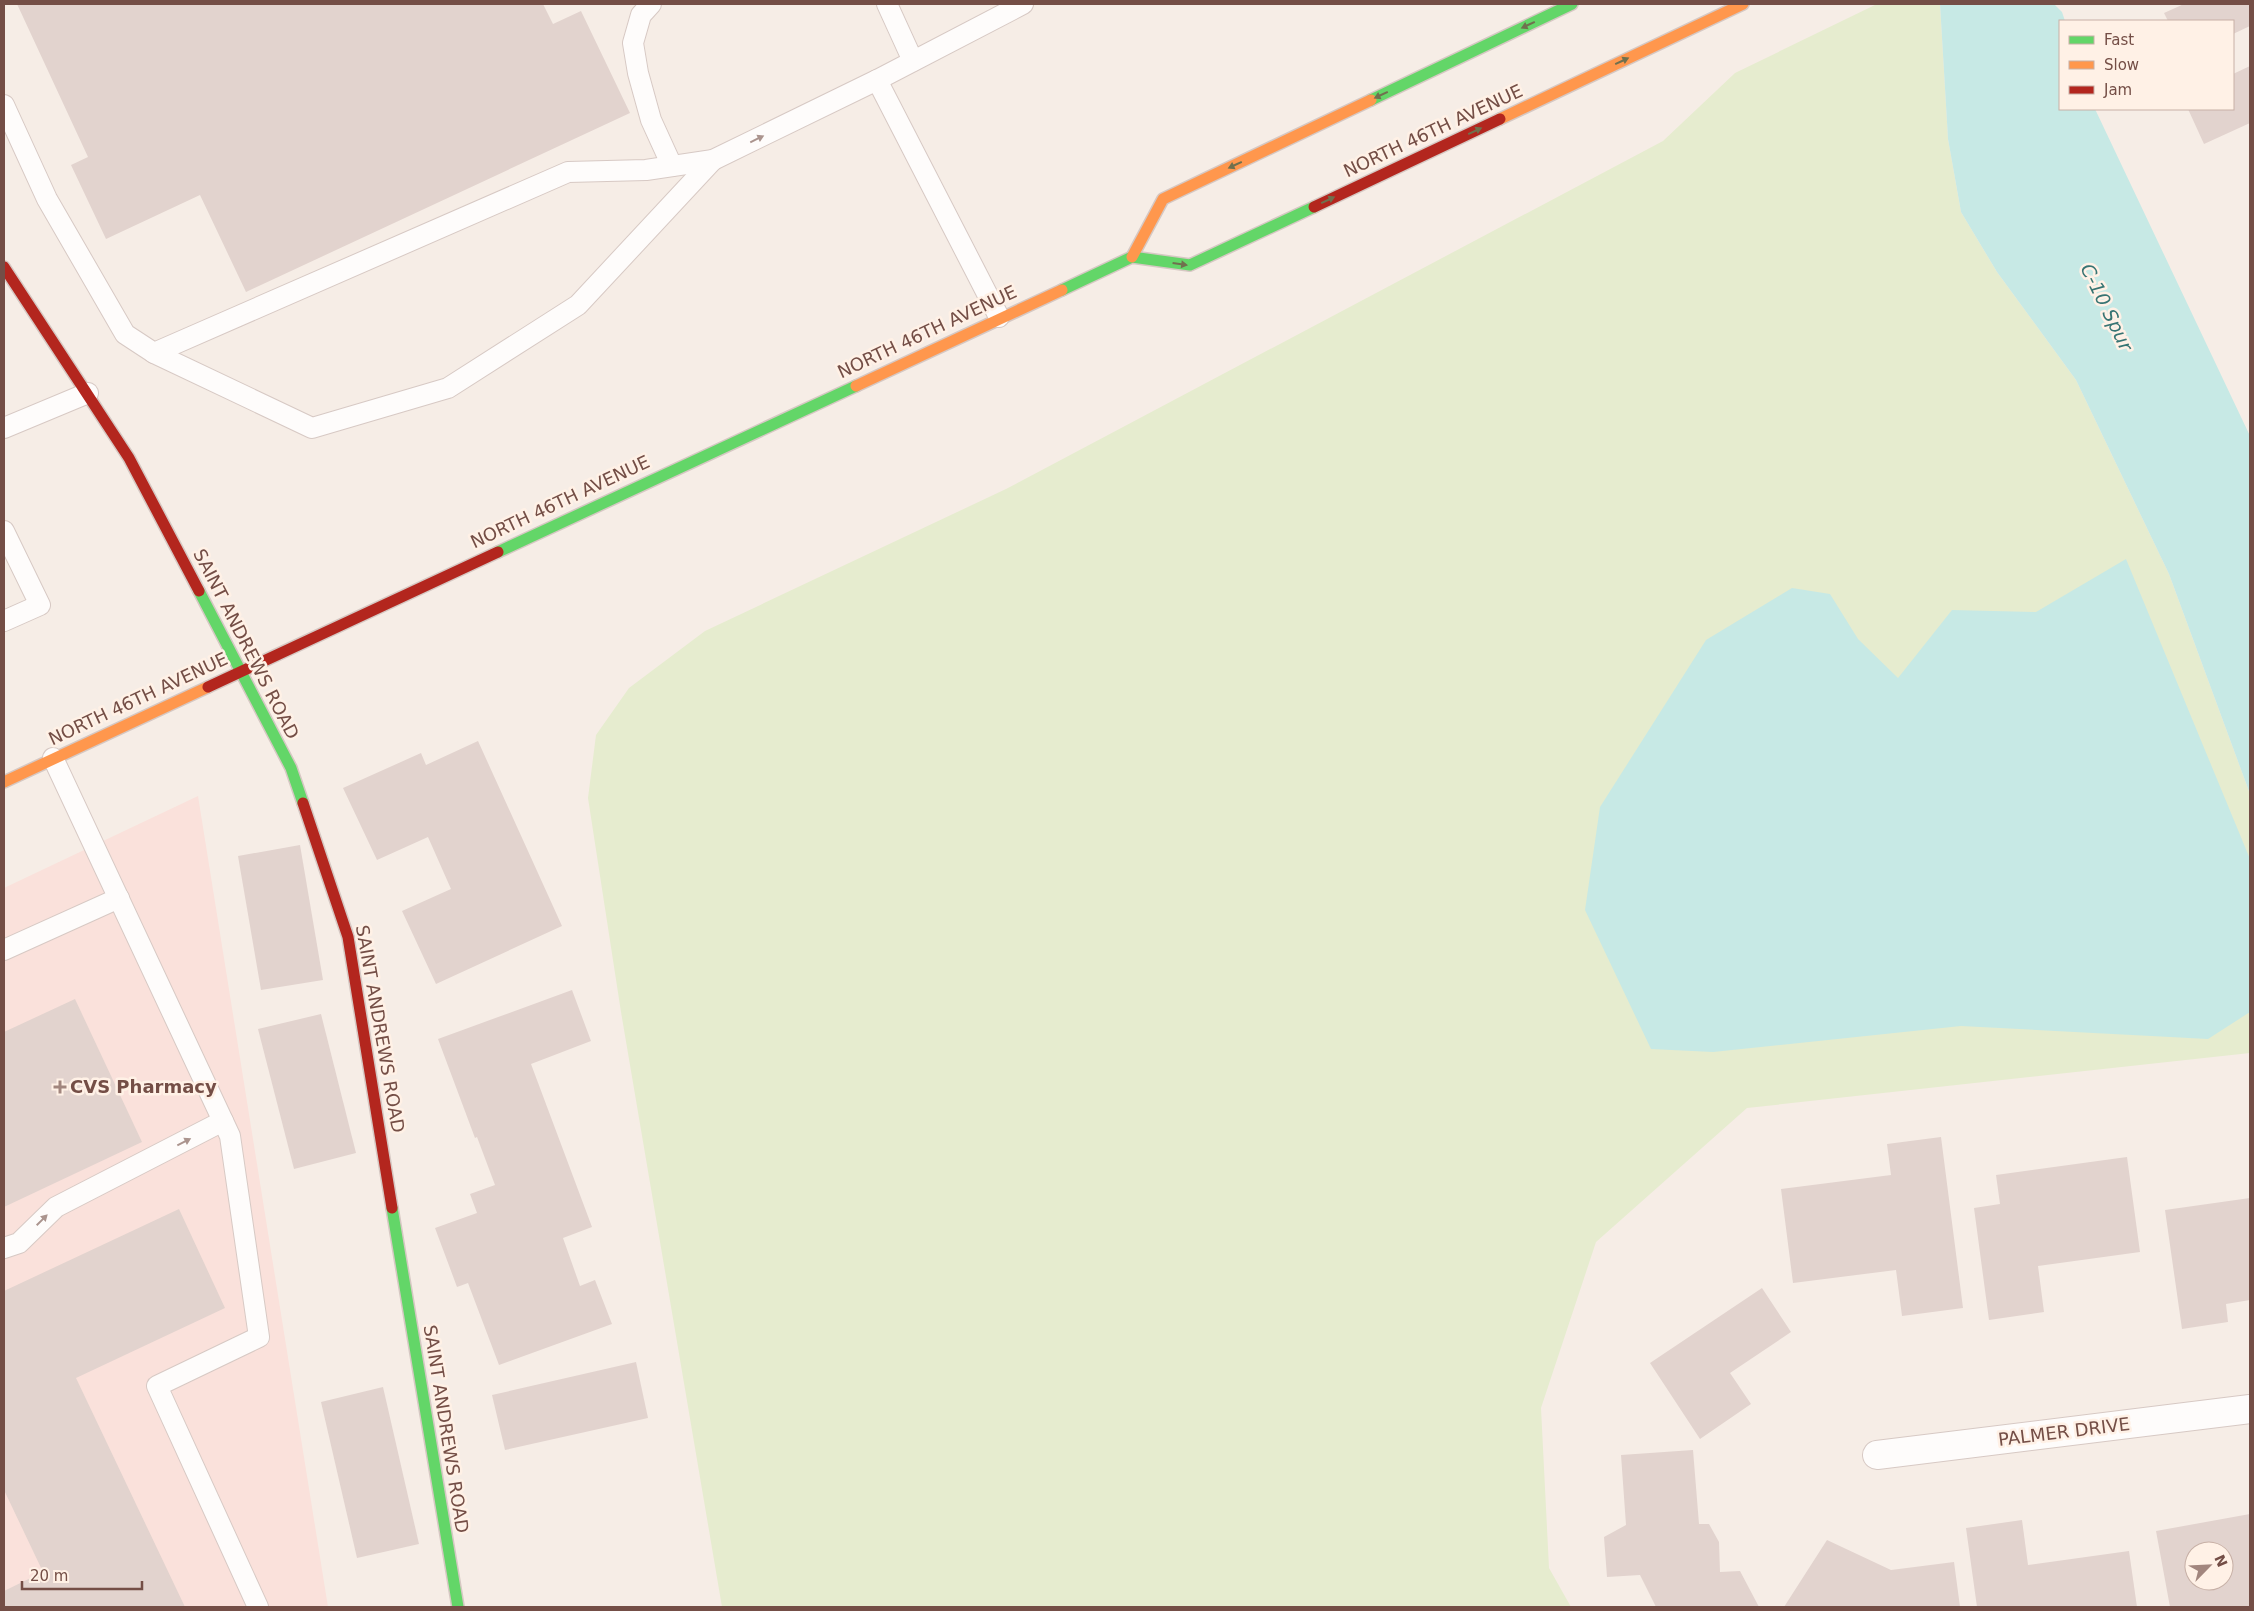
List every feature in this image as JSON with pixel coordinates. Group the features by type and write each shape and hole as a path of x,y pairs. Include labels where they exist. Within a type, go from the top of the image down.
{"street":[{"path":"1132,257 1163,199 1572,4"},
{"name":"NORTH 46TH AVENUE","path":"4,782 999,317 1132,257 1190,265 1743,4"},
{"name":"SAINT ANDREWS ROAD","path":"4,266 129,458 291,768 348,937 458,1607"},
{"name":"PALMER DRIVE","path":"1877,1455 2250,1409"}],"lane":[{"path":"651,4 641,15 633,43 638,72 651,120 672,166"},
{"path":"887,4 913,61"},
{"path":"154,353 568,172 646,170 714,160 877,80 1023,4"},
{"path":"877,80 999,317"},
{"path":"4,105 47,199 125,334 154,353 312,428 448,388 578,306 714,160"},
{"path":"4,428 88,393"},
{"path":"4,531 40,605 4,621"},
{"path":"53,758 230,1136 259,1337 157,1386 258,1607"},
{"path":"4,950 119,898"},
{"path":"4,1248 19,1243 56,1207 223,1122"}],"shaded area":[{"path":"198,796 328,1607 4,1607 4,888"}],"green space":[{"path":"1877,4 1940,4 1948,139 1961,212 1997,272 2076,380 2169,574 2250,794 2250,1053 1747,1108 1596,1242 1541,1408 1549,1568 1571,1607 722,1607 621,1012 588,798 596,735 629,688 705,631 1006,489 1663,141 1735,73"}],"water":[{"name":"C-10 Spur","path":"1940,4 2054,4 2062,12 2065,20 2059,20 2059,110 2095,110 2250,436 2250,794 2169,574 2076,380 1997,272 1961,212 1948,139"},
{"path":"2126,559 2250,859 2250,1012 2208,1039 1961,1026 1713,1052 1651,1049 1585,910 1600,807 1706,640 1792,588 1830,594 1858,639 1898,678 1952,610 2036,612"}],"building":[{"path":"17,4 543,4 553,24 581,11 630,113 246,292 200,195 106,239 71,165 88,157"},
{"path":"2184,4 2250,4 2250,26 2234,34 2234,20 2168,20 2164,13"},
{"path":"2250,66 2250,123 2204,144 2188,110 2234,110 2234,74"},
{"path":"478,741 562,926 436,984 402,911 451,889 428,837 377,860 343,788 421,753 426,765"},
{"path":"300,845 323,980 261,990 238,856"},
{"path":"572,990 591,1041 531,1064 592,1227 563,1238 580,1286 595,1280 612,1324 499,1365 468,1283 457,1287 435,1228 477,1213 470,1194 495,1185 477,1137 475,1138 438,1039"},
{"name":"CVS Pharmacy","path":"75,999 142,1142 4,1207 4,1032"},
{"path":"321,1014 356,1153 294,1169 258,1029"},
{"path":"1941,1137 1963,1308 1902,1316 1896,1270 1793,1283 1781,1189 1891,1175 1887,1144"},
{"path":"2127,1157 2140,1252 2038,1266 2044,1312 1989,1320 1974,1208 2000,1204 1996,1175"},
{"path":"2250,1198 2250,1300 2226,1304 2228,1322 2182,1329 2165,1210"},
{"path":"179,1209 225,1308 76,1378 185,1607 4,1607 4,1591 43,1572 4,1490 4,1291"},
{"path":"1762,1288 1791,1332 1730,1373 1751,1404 1700,1439 1650,1363"},
{"path":"636,1362 648,1418 505,1450 492,1395"},
{"path":"383,1387 419,1544 357,1558 321,1402"},
{"path":"1693,1450 1699,1524 1709,1524 1719,1542 1720,1572 1740,1571 1759,1607 1656,1607 1640,1575 1607,1577 1604,1537 1626,1525 1621,1455"},
{"path":"2250,1514 2250,1607 2170,1607 2156,1531"},
{"path":"2022,1520 2028,1565 2129,1551 2137,1607 1977,1607 1966,1528"},
{"path":"1827,1540 1891,1570 1954,1562 1960,1607 1784,1607"}],"traffic: fast":[{"path":"1371,100 1572,4"},
{"path":"1062,290 1132,257 1190,265 1314,207"},
{"path":"498,552 856,386"},
{"path":"199,591 291,768 303,803"},
{"path":"392,1208 458,1607"}],"traffic: slow":[{"path":"1500,119 1743,4"},
{"path":"1132,257 1163,199 1371,100"},
{"path":"856,386 1062,290"},
{"path":"4,782 208,687"}],"traffic: jam":[{"path":"1314,207 1500,119"},
{"path":"4,267 129,458 199,591"},
{"path":"208,687 498,552"},
{"path":"303,803 348,937 392,1208"}],"place":[{"name":"CVS Pharmacy","path":"60,1087"}]}
